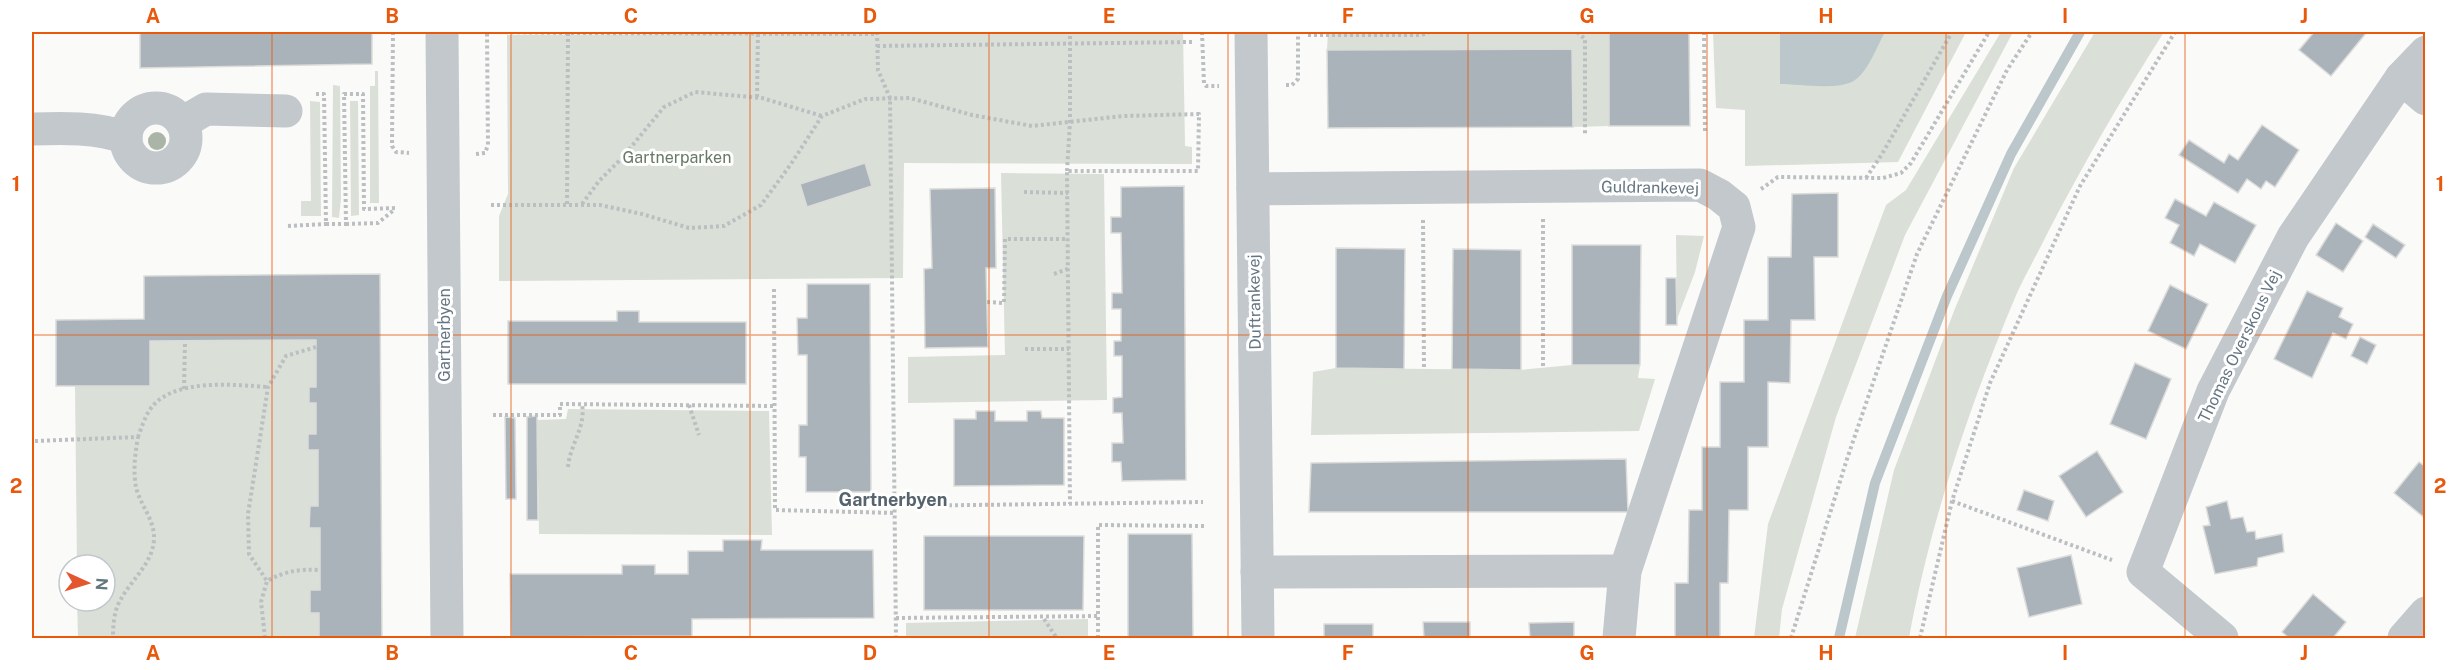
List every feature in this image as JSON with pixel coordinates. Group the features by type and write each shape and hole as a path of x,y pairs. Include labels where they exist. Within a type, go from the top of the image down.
{"street":[{"name":"Gartnerbyen","path":"442,32 447,639"},
{"name":"Duftrankevej","path":"1251,32 1257,639"},
{"name":"Thomas Overskous Vej","path":"2143,572 2213,391 2293,237 2401,78 2426,52"},
{"path":"2401,78 2426,99"},
{"path":"160,108 170,111 182,123 186,135 185,145 176,161 158,168 139,163 132,156 126,138 128,128 133,119 141,113 160,108"},
{"path":"182,123 206,109 286,111"},
{"path":"32,129 66,128 126,138"},
{"name":"Guldrankevej","path":"1253,189 1701,185 1734,207"},
{"path":"1618,639 1625,571 1739,227 1734,207"},
{"path":"1257,572 1625,571"},
{"path":"2143,572 2222,639"},
{"path":"2404,639 2426,612"}],"path":[{"path":"393,32 392,146 396,152 443,154 485,153 488,145 487,32"},
{"path":"499,32 877,33 878,70 890,98 896,639"},
{"path":"756,97 758,32"},
{"path":"1070,32 1068,171 1070,504"},
{"path":"1308,34 1430,32"},
{"path":"1577,32 1585,39 1585,134"},
{"path":"1704,32 1705,133"},
{"path":"1866,178 1952,32"},
{"path":"1734,207 1778,177 1882,178 1901,173 1911,163 1989,32"},
{"path":"1791,639 1847,459 1917,254 2007,70 2032,32"},
{"path":"1920,639 1952,501 1990,383 2080,186 2175,32"},
{"path":"567,204 568,33"},
{"path":"877,46 1192,42"},
{"path":"581,205 664,107 695,92 756,97 822,116"},
{"path":"286,111 303,94 324,94 326,224"},
{"path":"288,226 378,223 396,208 364,209 363,94 344,94 346,224"},
{"path":"491,205 600,205 689,228 724,226 761,205 822,116 865,99 910,99 972,115 1032,126 1145,115 1198,114 1198,171 1068,171"},
{"path":"1423,186 1424,369"},
{"path":"1543,186 1543,368"},
{"path":"1024,192 1068,193"},
{"path":"987,302 1004,303 1005,238 1068,239"},
{"path":"1054,274 1068,269"},
{"path":"774,289 775,510 894,513"},
{"path":"184,389 185,341"},
{"path":"267,581 249,554 248,514 268,387 286,356 316,346"},
{"path":"1025,349 1069,349"},
{"path":"113,639 114,620 120,600 143,569 150,556 154,540 152,524 136,488 134,459 138,437 149,410 170,394 195,385 268,387"},
{"path":"493,415 560,415 560,404 774,406"},
{"path":"568,467 569,453 584,417 582,404"},
{"path":"688,405 699,435"},
{"path":"35,441 138,437"},
{"path":"1952,501 2143,572"},
{"path":"895,506 1203,502"},
{"path":"1098,639 1098,525 1204,526"},
{"path":"265,639 261,602 267,581 281,573 300,569 320,570"},
{"path":"896,618 1098,616"},
{"path":"1044,618 1056,637"}],"green space":[{"name":"Gartnerparken","path":"1183,32 1185,146 1192,147 1192,164 904,163 903,278 499,281 499,216 508,194 507,35"},
{"path":"1328,32 1609,32 1609,126 1573,127 1327,50"},
{"path":"1713,32 1966,32 1898,162 1745,166 1745,110 1716,108"},
{"path":"2001,32 2013,32 1905,235 1836,417 1782,609 1779,638 1754,638 1768,524 1886,205 1906,190"},
{"path":"2095,32 2164,32 2088,158 2017,293 1968,419 1940,506 1909,638 1855,638 1894,470 1954,311 2014,168"},
{"path":"375,71 378,71 379,203 370,203 370,86 375,86"},
{"path":"333,85 340,86 341,199 339,218 332,217"},
{"path":"310,101 320,102 321,216 301,216 301,201 311,201"},
{"path":"350,101 358,101 359,215 351,216"},
{"path":"1001,173 1104,174 1107,400 908,403 908,357 1005,355"},
{"path":"1676,235 1704,236 1695,272 1677,319"},
{"path":"316,340 316,387 309,387 309,403 316,403 316,434 308,434 308,450 318,450 318,506 310,507 309,528 320,528 320,590 310,613 319,613 319,638 78,638 77,613 117,613 117,553 77,553 75,386 150,386 150,341"},
{"path":"1572,365 1640,365 1638,378 1655,379 1639,431 1311,435 1313,372 1336,368 1520,370"},
{"path":"568,409 769,411 772,535 539,534 537,420 566,419"},
{"path":"1088,619 1088,638 906,638 906,623"}],"shaded area":[{"path":"1780,32 1885,32 1869,64 1860,76 1840,85 1819,86 1780,84"}],"building":[{"path":"140,32 372,32 372,64 140,68"},
{"path":"1609,32 1689,32 1690,126 1609,126"},
{"path":"2314,32 2367,32 2331,76 2299,50"},
{"path":"1572,49 1573,127 1328,128 1327,50"},
{"path":"2262,125 2299,150 2275,187 2266,181 2261,189 2247,179 2238,193 2179,155 2189,140 2224,163 2229,154 2238,160"},
{"path":"865,163 872,186 807,207 800,184"},
{"path":"1184,186 1186,480 1122,481 1121,462 1112,462 1112,443 1123,443 1122,413 1113,413 1113,398 1122,397 1122,356 1114,356 1114,341 1121,341 1121,309 1112,309 1112,293 1122,293 1121,233 1111,233 1111,217 1121,217 1121,187"},
{"path":"995,188 996,268 986,268 988,347 925,348 924,269 932,268 930,189"},
{"path":"1838,193 1838,257 1814,257 1815,320 1791,320 1790,383 1768,382 1768,447 1748,447 1748,510 1729,510 1728,583 1720,583 1720,638 1675,638 1675,583 1688,583 1689,510 1702,510 1702,447 1720,447 1720,382 1744,382 1744,320 1768,320 1768,257 1791,257 1792,194"},
{"path":"2175,199 2206,216 2214,202 2256,225 2235,263 2200,244 2194,256 2170,243 2179,225 2165,218"},
{"path":"2336,223 2363,241 2343,272 2316,255"},
{"path":"2373,224 2405,245 2396,258 2365,237"},
{"path":"1572,245 1641,245 1640,365 1572,365"},
{"path":"1336,248 1405,249 1404,369 1336,368"},
{"path":"1453,249 1521,250 1521,370 1452,369"},
{"path":"380,274 382,638 319,638 319,613 310,613 310,590 320,590 320,528 309,528 310,506 318,506 318,450 308,450 308,434 316,434 316,403 309,403 309,387 316,387 316,340 150,341 150,386 56,386 56,320 144,319 144,276"},
{"path":"1666,278 1676,278 1677,325 1666,325"},
{"path":"807,284 870,284 871,492 806,492 806,457 799,457 799,425 807,425 807,355 798,355 797,318 807,318"},
{"path":"2170,285 2208,304 2186,349 2148,331"},
{"path":"2307,291 2343,308 2339,317 2353,324 2346,339 2333,333 2312,378 2274,359"},
{"path":"617,311 639,311 639,322 746,322 746,384 508,384 508,321 617,321"},
{"path":"2360,337 2376,345 2367,364 2351,356"},
{"path":"2135,363 2171,379 2146,439 2110,424"},
{"path":"976,411 995,411 995,421 1027,421 1027,411 1041,411 1042,418 1064,418 1064,485 954,486 954,419 976,419"},
{"path":"537,416 538,520 527,520 527,417"},
{"path":"505,417 515,418 516,499 506,499"},
{"path":"2097,451 2123,492 2086,517 2059,476"},
{"path":"1626,459 1628,512 1309,512 1311,463"},
{"path":"2419,462 2426,467 2426,519 2394,493"},
{"path":"2024,490 2054,501 2048,521 2017,510"},
{"path":"2227,501 2231,519 2243,517 2247,532 2255,531 2256,539 2282,534 2284,552 2258,558 2257,566 2215,574 2203,526 2210,525 2206,507"},
{"path":"1128,534 1192,534 1193,638 1128,638"},
{"path":"924,536 1084,536 1083,610 924,610"},
{"path":"723,540 762,540 761,550 873,550 874,618 692,619 692,636 511,637 510,574 622,574 622,565 655,565 655,574 688,574 688,551 723,551"},
{"path":"2071,555 2082,604 2029,617 2017,568"},
{"path":"2313,594 2346,622 2333,638 2289,638 2282,632"},
{"path":"1423,622 1470,622 1470,638 1424,638"},
{"path":"1574,622 1574,638 1530,638 1529,623"},
{"path":"1324,624 1373,624 1373,638 1324,638"}],"waterway":[{"path":"1839,638 1875,483 1947,296 2011,154 2080,32"}],"district":[{"name":"Gartnerbyen","path":"893,500"}]}
